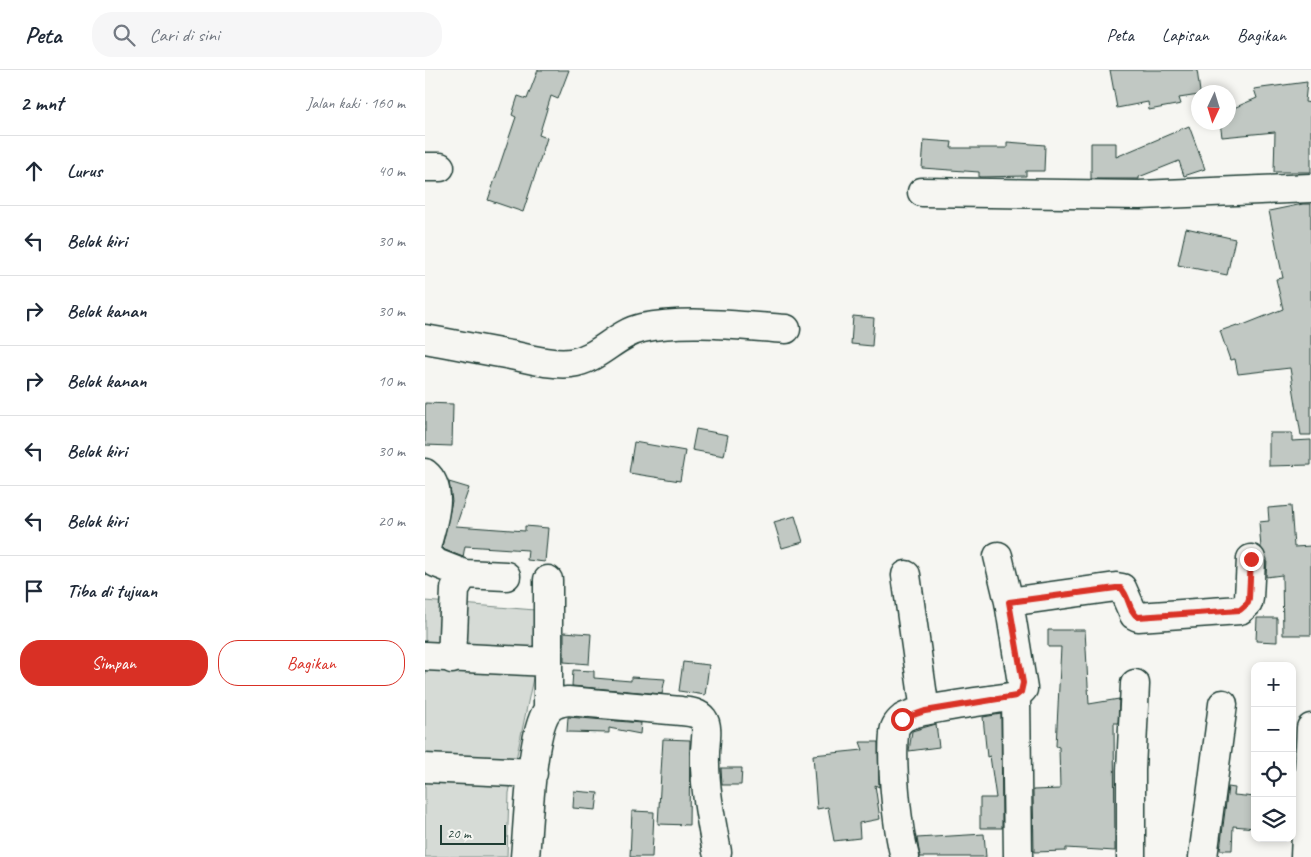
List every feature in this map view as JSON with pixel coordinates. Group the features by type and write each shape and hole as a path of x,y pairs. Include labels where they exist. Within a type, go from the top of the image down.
{"street":[{"path":"922,192 1140,195 1311,188"},
{"path":"425,339 545,362 570,363 591,358 619,339 640,328 665,325 719,325 786,329"},
{"path":"425,473 435,485 436,503 425,552 436,563 464,574 506,576"},
{"path":"905,857 899,819 894,733 902,719 925,711 1016,696 1023,688 1009,602 999,556"},
{"path":"1009,602 1121,588 1125,592 1134,615 1138,617 1240,610 1248,603 1251,559"},
{"path":"452,658 455,590 464,574"},
{"path":"906,575 925,711"},
{"path":"525,857 538,737 548,710 548,580"},
{"path":"425,656 547,662"},
{"path":"1131,857 1131,770 1135,684"},
{"path":"1016,696 1018,857"},
{"path":"548,710 560,702 575,701 681,711 699,715 705,725 708,795 717,852"},
{"path":"1203,857 1223,704"},
{"path":"1305,857 1311,728"},
{"path":"425,768 533,773"}],"shaded area":[{"path":"425,601 547,611 509,793 507,857 425,857"}],"building":[{"path":"538,70 569,70 558,99 551,96 539,135 547,138 523,212 488,200 516,117 512,115 518,96 527,99"},
{"path":"1110,70 1197,70 1199,85 1191,85 1191,96 1179,98 1181,104 1149,110 1148,102 1117,108"},
{"path":"1307,82 1305,102 1311,103 1311,172 1274,172 1275,132 1222,137 1221,130 1236,130 1236,107 1257,98 1254,89"},
{"path":"1189,126 1205,169 1184,176 1179,161 1139,177 1139,179 1091,179 1091,143 1116,143 1116,157"},
{"path":"924,140 952,142 951,148 1007,148 1007,142 1045,145 1044,171 1026,171 1026,176 979,177 979,172 922,168"},
{"path":"1311,204 1311,435 1301,435 1290,368 1238,374 1235,359 1230,360 1220,331 1237,325 1238,327 1283,309 1276,279 1283,278 1269,211"},
{"path":"1186,228 1235,239 1227,275 1178,265"},
{"path":"853,316 874,318 872,346 851,344"},
{"path":"425,403 453,404 452,446 425,445"},
{"path":"696,429 728,435 724,456 692,450"},
{"path":"1269,433 1292,433 1292,441 1311,440 1311,465 1269,466"},
{"path":"634,442 685,451 680,481 629,473"},
{"path":"449,482 469,488 456,526 525,531 525,526 548,528 545,562 527,560 528,550 465,546 463,557 445,550 442,547 452,501"},
{"path":"1291,506 1294,547 1311,546 1311,635 1283,635 1282,575 1266,577 1267,559 1261,548 1259,522 1269,521 1268,508"},
{"path":"795,516 803,542 782,548 774,522"},
{"path":"1257,618 1277,618 1277,642 1256,641"},
{"path":"1048,630 1085,630 1089,704 1119,699 1118,723 1114,723 1115,851 1066,848 1066,851 1034,852 1033,790 1060,789 1059,747 1056,746 1061,647 1048,647"},
{"path":"564,632 591,634 589,664 564,662"},
{"path":"683,662 709,665 705,695 679,691"},
{"path":"573,670 594,671 594,678 631,681 631,677 665,679 662,694 572,686"},
{"path":"1001,714 1002,828 980,828 980,798 996,798 990,756 987,757 983,717"},
{"path":"568,717 641,723 640,734 609,728 609,733 567,732"},
{"path":"936,724 939,747 909,751 912,731"},
{"path":"663,739 690,740 689,825 658,824"},
{"path":"860,742 878,742 879,787 875,785 880,819 859,823 860,838 834,841 828,807 817,809 813,755 863,750"},
{"path":"721,768 742,768 741,785 722,785"},
{"path":"1228,787 1235,788 1234,795 1251,797 1251,828 1233,826 1232,850 1220,850"},
{"path":"574,791 598,793 596,810 573,808"},
{"path":"632,811 654,812 652,857 630,857"},
{"path":"984,834 986,857 920,857 917,838"}],"route":[{"path":"902,719 925,711 1016,696 1021,692 1023,683 1009,602 1121,588 1125,592 1134,615 1138,617 1240,610 1248,603 1251,559"}]}
